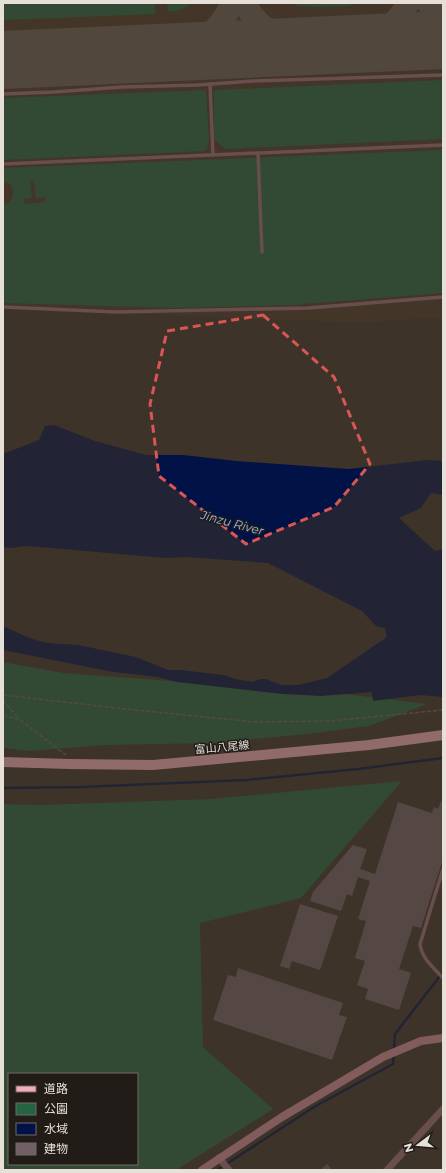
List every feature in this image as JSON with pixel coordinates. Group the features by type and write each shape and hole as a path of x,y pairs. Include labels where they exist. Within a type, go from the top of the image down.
{"main road":[{"name":"富山八尾線","path":"3,762 152,765 361,746 443,735"}],"street":[{"path":"202,1170 282,1116 383,1056 421,1041 443,1038"},
{"path":"387,1170 443,1109"},
{"path":"219,1158 229,1170"}],"lane":[{"path":"3,94 253,81 443,75"},
{"path":"210,84 213,155"},
{"path":"3,164 443,145"},
{"path":"258,153 262,252"},
{"path":"3,307 116,312 308,308 443,297"},
{"path":"443,869 420,944 421,952 426,960 443,978"}],"path":[{"path":"3,695 255,722 329,721 443,710"},
{"path":"3,700 19,719 66,754 69,764"},
{"path":"3,716 19,719"}],"highlighted area":[{"path":"263,315 334,377 370,464 334,507 246,544 159,476 150,404 167,331"}],"shaded area":[{"path":"3,3 443,3 443,317 361,323 3,308"}],"green space":[{"path":"3,3 155,3 155,14 3,20"},
{"path":"167,3 192,3 181,10 168,11"},
{"path":"291,3 359,3 347,6 313,7 299,6"},
{"path":"443,80 443,139 225,149 214,139 214,90"},
{"path":"206,90 209,140 207,148 204,151 3,160 3,98"},
{"path":"443,150 443,293 291,305 174,308 3,303 3,205 11,200 13,192 11,185 3,181 3,168","holes":["30,181 34,181 36,198 45,197 45,202 24,204 24,199 32,198"]},
{"path":"3,662 63,673 345,694 427,704 369,726 307,734 212,743 106,745 28,751 3,748"},
{"path":"402,781 301,898 200,923 203,1047 273,1109 176,1170 3,1170 3,804 41,805 211,799"}],"water":[{"name":"Jinzu River","path":"54,425 95,441 146,455 183,455 236,461 349,469 428,460 443,461 443,495 431,493 421,508 399,518 435,551 443,549 443,697 420,695 373,701 372,692 321,696 283,694 177,682 158,677 113,672 3,650 3,626 38,640 78,645 136,657 168,670 224,675 235,679 252,682 266,679 281,685 298,685 327,678 387,637 385,628 376,626 362,611 268,563 186,557 165,558 27,546 10,548 3,547 3,454 39,440 45,426"}],"building":[{"path":"441,801 443,801 443,859 421,928 413,926 399,969 411,973 399,1010 365,999 368,989 357,985 365,961 355,958 366,921 358,919 370,881 358,877 352,896 347,894 341,911 310,901 313,892 353,845 367,849 360,869 375,874 398,802 432,813 434,807 438,809"},
{"path":"300,904 338,916 320,970 292,961 289,969 280,966"},
{"path":"238,968 343,1003 339,1015 347,1017 332,1060 213,1020 228,975 236,977"},
{"path":"327,1164 332,1170 320,1170"}],"waterway":[{"path":"3,788 81,787 247,780 358,769 443,758"},
{"path":"217,1170 314,1107 393,1064 395,1034 443,972"}],"taxiway":[{"path":"166,53 188,46 206,37 220,23 232,3"},
{"path":"244,3 256,20 270,32 287,40 306,46"},
{"path":"342,45 365,40 384,32 398,19 408,3"},
{"path":"428,3 436,14 443,20"}],"runway":[{"path":"3,60 443,40"}]}
